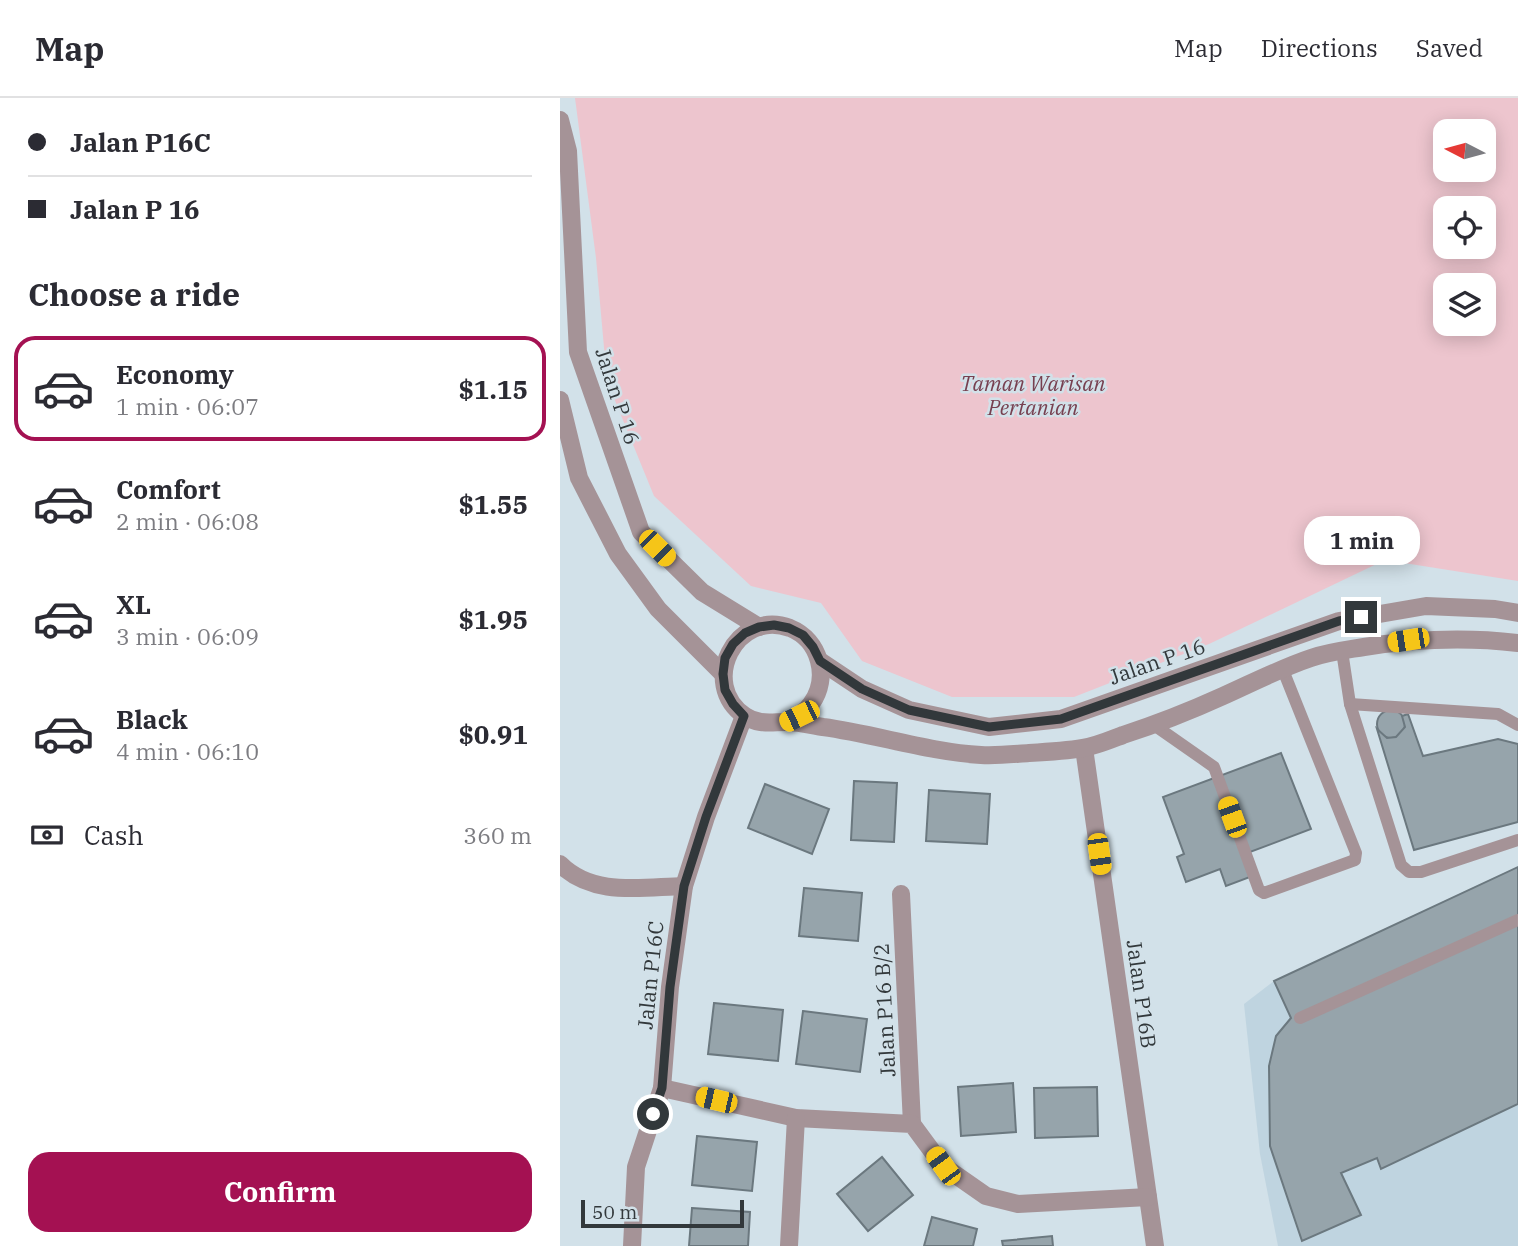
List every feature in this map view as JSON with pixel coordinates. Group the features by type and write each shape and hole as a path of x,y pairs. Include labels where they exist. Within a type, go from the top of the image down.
{"street":[{"name":"Jalan P 16","path":"560,120 568,150 578,352 641,532 702,593 759,627 774,625 803,635 820,661 862,689 909,710 989,727 1061,719 1339,621 1426,606 1496,609 1518,613"},
{"path":"560,400 579,478 618,554 658,609 723,674"},
{"path":"759,627 745,633 733,644 725,658 725,690 744,716 764,723 786,722 825,727 981,755 1084,748 1154,725 1312,657 1408,640 1467,639 1517,643"},
{"path":"786,722 799,716 811,705 818,691 820,661"},
{"name":"Jalan P16C","path":"632,1246 636,1167 662,1088 670,987 684,886 706,817 744,716"},
{"name":"Jalan P16B","path":"1084,748 1155,1246"},
{"path":"560,864 571,874 592,885 611,888 684,886"},
{"name":"Jalan P16 B/2","path":"901,894 912,1124"},
{"path":"662,1088 796,1118 912,1124 943,1166 986,1196 1018,1204 1148,1197"},
{"path":"789,1246 796,1118"}],"lane":[{"path":"1342,651 1350,704 1401,864 1409,872 1421,872 1518,841"},
{"path":"1154,725 1214,767 1259,890 1264,893 1355,860 1356,853 1283,670"},
{"path":"1350,704 1498,714 1518,725"},
{"path":"1300,1018 1518,920"}],"shaded area":[{"path":"1518,867 1518,1246 1278,1246 1260,1154 1244,1004 1274,981"}],"green space":[{"name":"Taman Warisan Pertanian","path":"575,98 1518,98 1518,581 1385,560 1209,644 1074,697 952,697 862,661 821,603 751,586 654,496 607,381 596,258"}],"building":[{"path":"1391,710 1401,714 1405,724 1401,734 1391,738 1381,734 1377,724 1381,714"},
{"path":"1408,714 1423,756 1498,739 1518,744 1518,822 1414,850 1377,729 1387,738 1396,737 1405,727 1402,716"},
{"path":"1281,753 1311,829 1242,855 1214,778"},
{"path":"1214,778 1250,877 1226,886 1220,869 1186,882 1177,857 1184,854 1163,797"},
{"path":"854,781 897,783 894,842 851,840"},
{"path":"765,784 829,809 812,854 748,828"},
{"path":"929,790 990,794 987,844 926,841"},
{"path":"1518,867 1518,1104 1381,1169 1377,1158 1341,1173 1361,1215 1302,1241 1270,1146 1269,1066 1276,1036 1291,1018 1274,981"},
{"path":"804,888 862,893 858,941 799,936"},
{"path":"714,1003 783,1010 778,1061 708,1054"},
{"path":"803,1011 867,1019 860,1072 796,1064"},
{"path":"1013,1083 1016,1132 961,1136 958,1087"},
{"path":"1097,1087 1098,1136 1035,1138 1034,1088"},
{"path":"697,1136 757,1142 752,1191 692,1185"},
{"path":"882,1157 913,1195 868,1231 837,1194"},
{"path":"692,1208 750,1212 748,1246 689,1246"},
{"path":"932,1217 977,1229 973,1246 924,1246"},
{"path":"1052,1236 1053,1246 1003,1246 1002,1241"}],"route":[{"path":"653,1114 662,1088 670,987 684,886 706,817 744,716 725,690 725,658 733,644 745,633 774,625 789,628 803,635 820,661 862,689 909,710 989,727 1061,719 1339,621 1361,617"}]}
